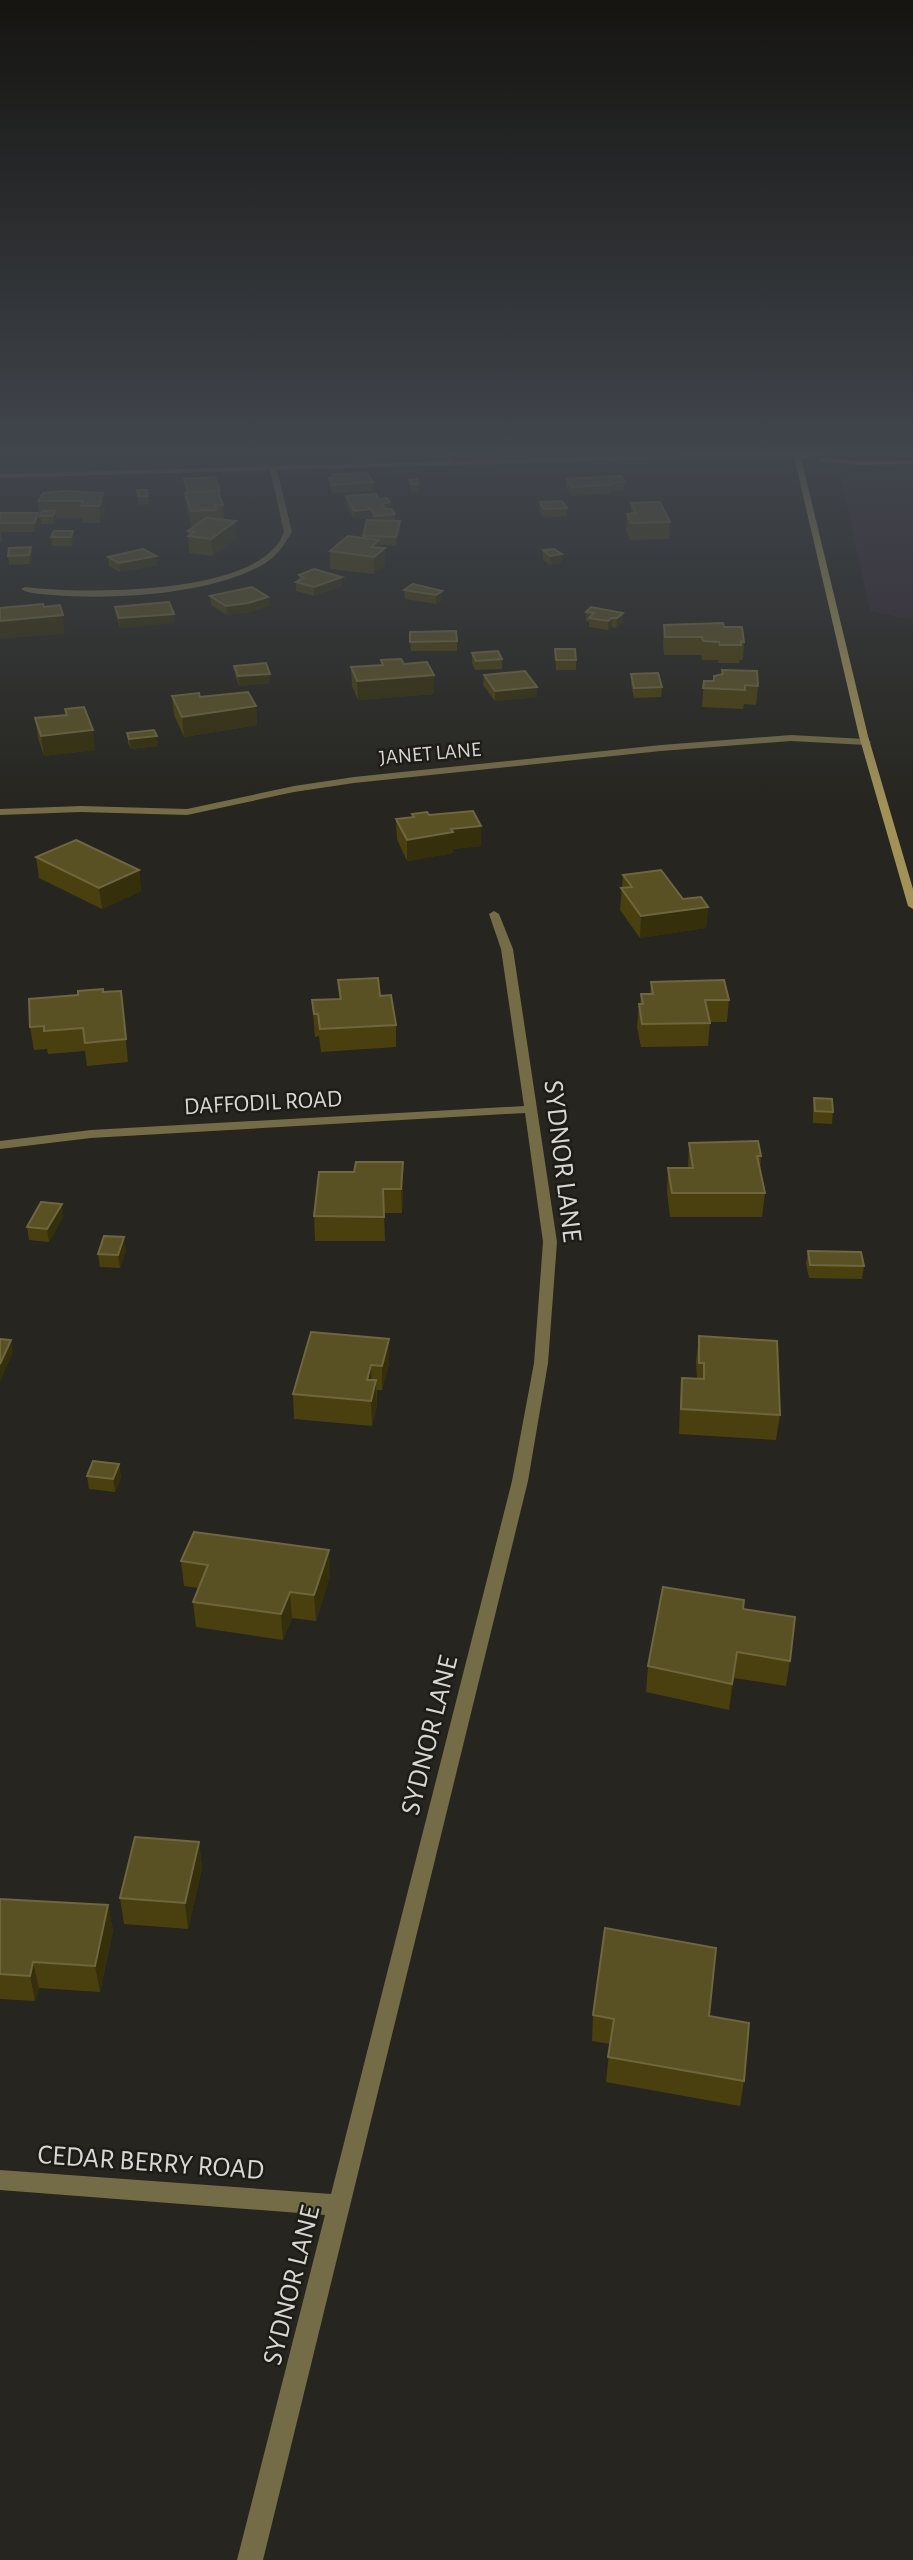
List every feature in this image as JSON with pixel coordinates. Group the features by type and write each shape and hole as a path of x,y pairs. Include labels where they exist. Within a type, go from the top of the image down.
{"main road":[{"path":"824,567 884,815 913,906"}],"street":[{"path":"25,589 80,594 141,592 203,581 248,567"},
{"name":"JANET LANE","path":"0,812 81,809 187,812 294,789 354,780 661,747 791,738 866,742"},
{"name":"SYDNOR LANE","path":"250,2560 520,1481 539,1376 550,1242 507,949 494,914"},
{"name":"DAFFODIL ROAD","path":"0,1145 91,1135 529,1109"},
{"name":"CEDAR BERRY ROAD","path":"0,2180 339,2204"}],"shaded area":[{"path":"860,567 913,567 913,620 870,611"}],"building":[{"path":"314,569 342,577 314,587 296,582 304,578 299,575"},
{"path":"413,584 442,591 436,595 404,590"},
{"path":"252,587 268,597 226,606 210,596"},
{"path":"169,602 174,614 119,618 115,607"},
{"path":"43,604 44,607 60,605 63,615 0,621 0,608"},
{"path":"591,607 623,613 608,621 589,618 594,613 586,612"},
{"path":"723,623 724,627 742,627 744,642 741,641 741,645 720,645 719,642 703,641 702,637 665,637 664,625"},
{"path":"456,631 457,641 410,642 410,632"},
{"path":"555,649 575,649 576,660 556,660"},
{"path":"498,651 502,659 476,661 472,653"},
{"path":"401,659 404,664 427,662 434,675 357,681 351,667 383,665 381,660"},
{"path":"266,663 270,674 238,676 234,666"},
{"path":"722,670 757,671 758,686 745,685 745,690 703,688 704,681 714,681 714,676 723,674"},
{"path":"525,671 537,687 495,691 484,675"},
{"path":"658,673 662,687 634,688 631,674"},
{"path":"248,692 256,706 182,717 172,696 199,693 200,697"},
{"path":"84,707 93,730 41,736 35,718 67,715 65,709"},
{"path":"154,730 157,736 129,739 127,733"},
{"path":"473,811 481,826 451,829 453,832 407,840 396,819 427,812 429,815"},
{"path":"76,840 139,870 99,888 36,857"},
{"path":"661,870 683,899 701,897 708,907 641,916 621,888 632,887 623,875"},
{"path":"378,978 380,996 391,995 396,1025 320,1029 312,1000 341,999 338,980"},
{"path":"724,980 729,1000 705,1000 710,1023 642,1024 639,1004 643,1004 641,994 653,994 651,982"},
{"path":"103,989 103,992 121,991 126,1039 85,1043 83,1028 44,1031 44,1026 30,1027 29,999 78,995 78,991"},
{"path":"814,1098 832,1099 833,1112 815,1111"},
{"path":"758,1141 761,1156 757,1156 765,1193 672,1193 668,1168 693,1168 689,1143"},
{"path":"356,1162 403,1162 401,1189 383,1189 384,1217 314,1216 319,1172 354,1172"},
{"path":"41,1202 62,1204 47,1229 27,1227"},
{"path":"104,1236 124,1237 118,1255 98,1254"},
{"path":"808,1251 861,1252 864,1266 810,1265"},
{"path":"311,1332 389,1339 382,1366 371,1365 367,1380 376,1380 371,1401 293,1394"},
{"path":"699,1336 777,1341 780,1415 681,1409 682,1378 704,1379 704,1363 699,1363"},
{"path":"0,1339 11,1340 0,1364"},
{"path":"93,1461 119,1464 113,1479 87,1476"},
{"path":"194,1532 329,1550 314,1595 290,1592 281,1614 193,1602 208,1565 181,1561"},
{"path":"663,1587 744,1600 743,1609 795,1617 790,1661 737,1652 732,1684 648,1666"},
{"path":"135,1837 199,1842 185,1903 120,1898"},
{"path":"0,1899 108,1905 95,1966 33,1962 30,1976 0,1974"},
{"path":"605,1928 716,1948 709,2016 749,2023 744,2081 608,2057 614,2019 593,2015"}]}
